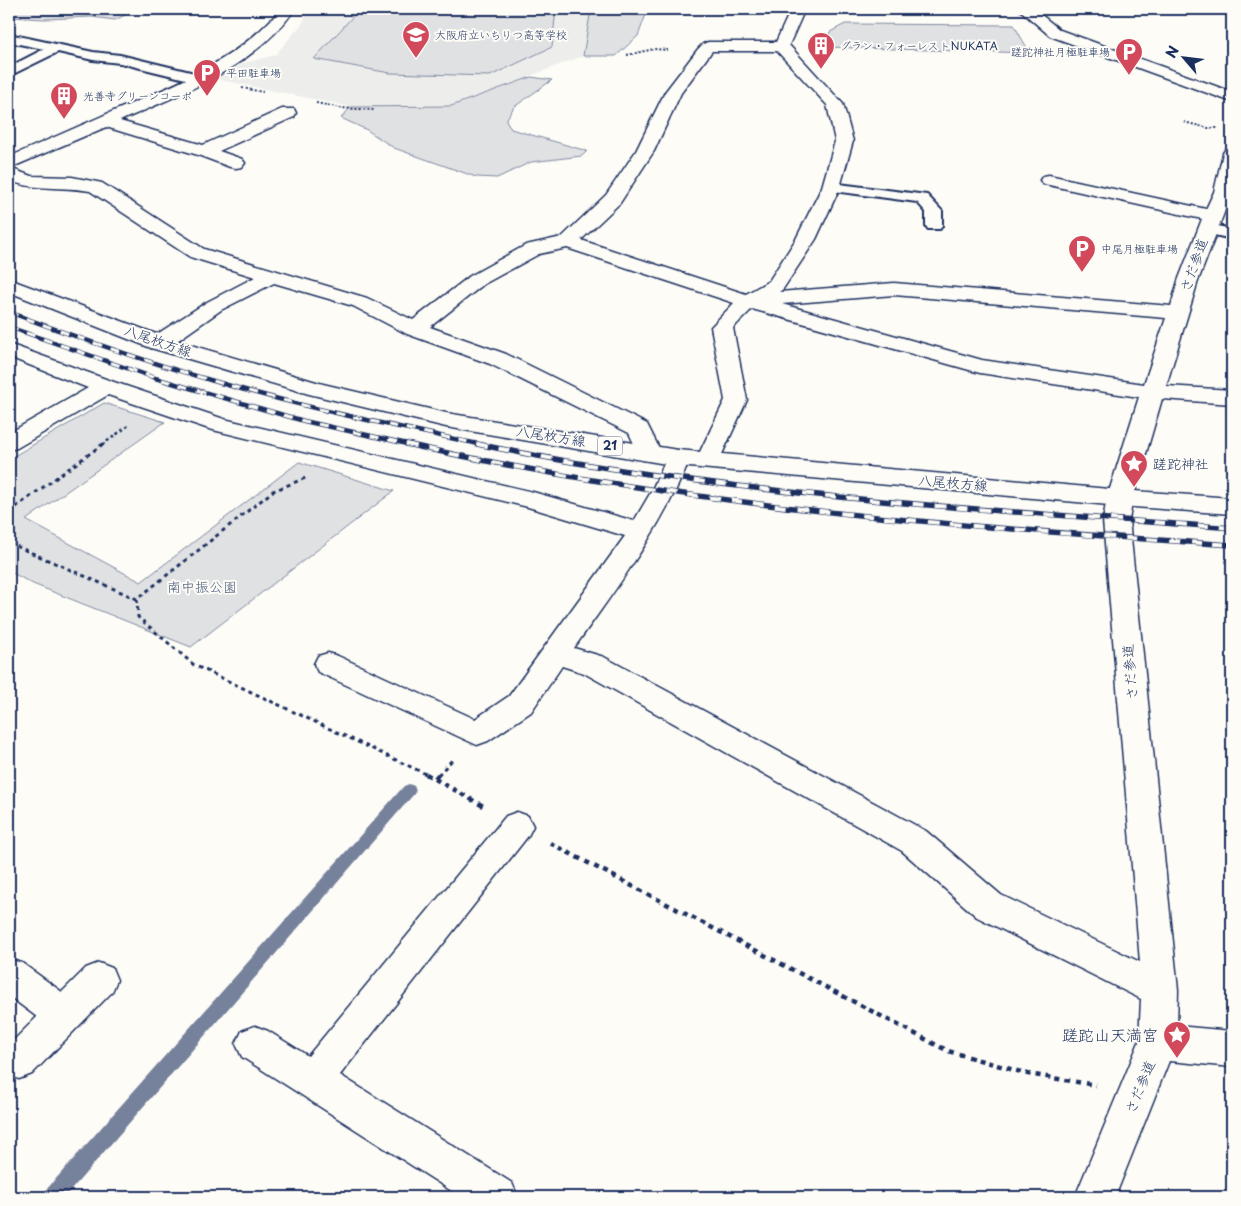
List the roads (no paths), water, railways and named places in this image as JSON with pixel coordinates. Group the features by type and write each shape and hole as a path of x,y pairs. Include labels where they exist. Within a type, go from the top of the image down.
{"street":[{"path":"9,163 202,79 232,61 275,26 288,9"},
{"path":"781,46 798,9"},
{"path":"1026,9 1056,33 1070,39 1232,96"},
{"path":"568,242 613,199 645,151 673,92 708,47 781,46 835,104 844,140 831,186 806,239 776,285 748,301 722,327 736,400 708,460"},
{"path":"204,151 288,113"},
{"path":"104,121 204,151 236,163"},
{"name":"さだ参道","path":"1095,1197 1158,1042 1160,990 1116,520 1120,498 1188,281 1221,213 1228,141"},
{"path":"9,173 18,178 31,181 72,182 96,188 197,253 360,302 414,329 498,359 639,429 649,452"},
{"path":"1048,199 1047,174 1221,213"},
{"path":"414,329 477,280 533,249 568,242 748,301 980,366 1152,392 1232,397"},
{"path":"159,343 214,306 272,276"},
{"name":"八尾枚方線","path":"9,285 159,343 316,389 446,420 678,458 1120,498 1232,506"},
{"path":"748,301 894,289 1174,324 1183,393"},
{"path":"9,350 106,387 160,403 217,424 533,500 641,532"},
{"path":"9,442 106,387"},
{"path":"328,664 478,733 520,704 641,532 664,492 678,458"},
{"path":"556,653 594,665 914,841 989,906 1160,990"},
{"path":"312,1080 517,826"},
{"path":"9,975 65,1015"},
{"path":"19,1061 99,980"},
{"path":"1158,1042 1232,1049"},
{"path":"255,1044 498,1197"}],"lane":[{"path":"9,38 93,56 120,59 202,79"},
{"path":"9,72 58,47"},
{"path":"831,186 922,198 934,210 934,226"}],"waterway":[{"path":"53,1197 409,790"}],"railway":[{"path":"9,312 139,358 250,391 350,416 483,445"},
{"path":"9,327 155,378 304,421 412,445"},
{"path":"406,444 508,465 611,483 817,511 1025,530 1232,545"},
{"path":"477,444 570,462 758,488 948,507 1232,528"}],"place":[{"name":"大阪府立いちりつ高等学校","path":"416,59"},
{"name":"グラン・フォーレストNUKATA","path":"821,70"},
{"name":"蹉跎神社月極駐車場","path":"1129,76"},
{"name":"平田駐車場","path":"207,97"},
{"name":"光善寺グリーンコーポ","path":"64,120"},
{"name":"中尾月極駐車場","path":"1082,273"},
{"name":"蹉跎神社","path":"1134,488"},
{"name":"蹉跎山天満宮","path":"1177,1059"}],"park label":[{"name":"南中振公園","path":"202,587"}]}
